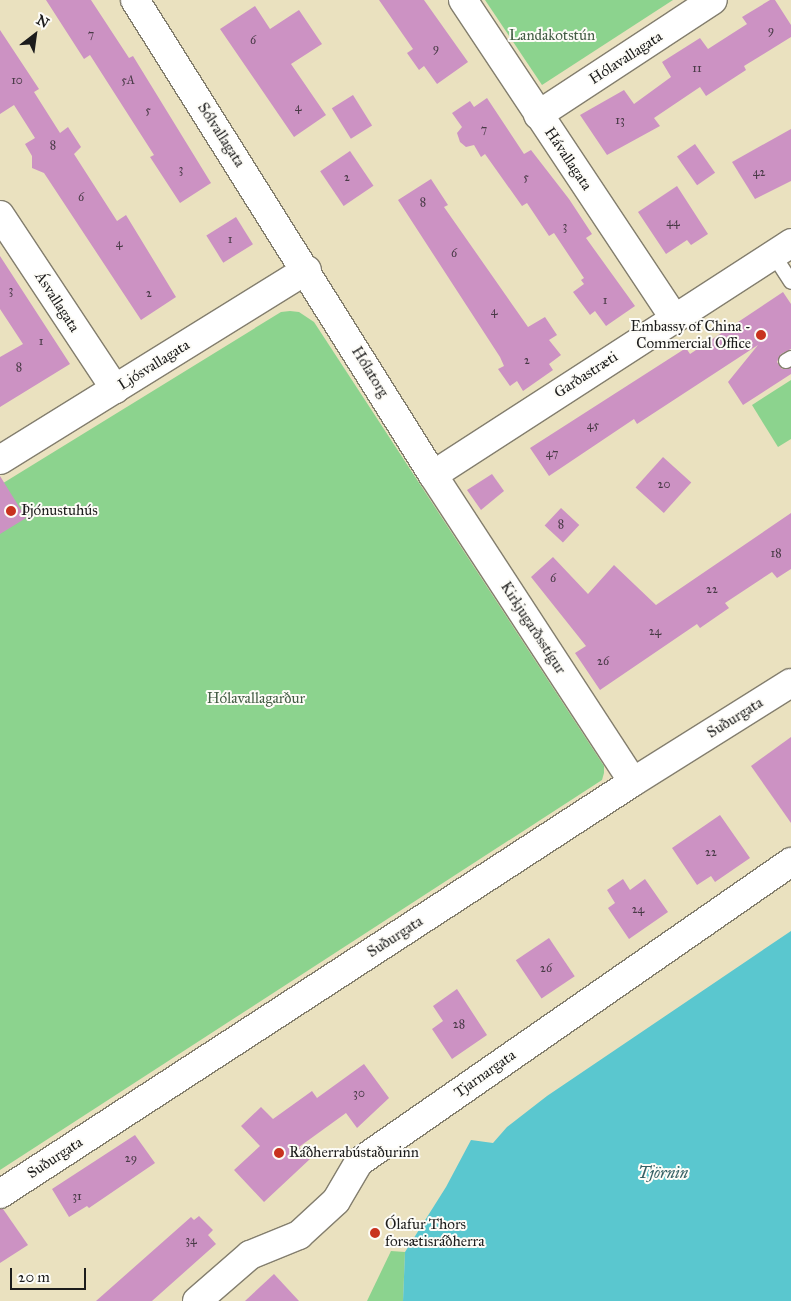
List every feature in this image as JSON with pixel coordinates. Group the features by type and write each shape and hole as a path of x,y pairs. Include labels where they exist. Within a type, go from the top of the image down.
{"street":[{"name":"Sólvallagata","path":"135,0 307,270"},
{"name":"Hávallagata","path":"463,0 674,318"},
{"name":"Hólavallagata","path":"538,115 713,0"},
{"name":"Ásvallagata","path":"0,215 115,389"},
{"name":"Garðastræti","path":"433,475 782,249"},
{"name":"Ljósvallagata","path":"0,460 307,270"},
{"name":"Hólatorg","path":"307,270 433,475"},
{"name":"Kirkjugarðsstígur","path":"433,475 633,782"},
{"name":"Suðurgata","path":"0,1194 633,782 791,683"},
{"name":"Tjarnargata","path":"197,1301 250,1255 299,1235 336,1201 359,1162 791,862"}],"lane":[{"path":"782,249 791,282"}],"green space":[{"name":"Landakotstún","path":"485,0 673,0 542,85"},
{"name":"Hólavallagarður","path":"281,312 299,312 314,322 604,766 602,780 0,1170 0,485"},
{"path":"791,380 791,439 778,447 752,405"},
{"path":"391,1251 405,1252 403,1301 367,1301"}],"water":[{"name":"Tjörnin","path":"791,931 791,1301 403,1301 405,1252 446,1187 471,1140 493,1143 507,1127 547,1096"}],"building":[{"path":"46,0 91,0 129,58 133,56 211,183 180,203 150,157 154,155 90,55 84,59"},
{"path":"379,0 424,0 468,62 437,84 424,66 419,70 407,53 413,49"},
{"path":"770,0 775,0 791,25 791,37 744,66 746,70 706,96 700,87 654,118 660,126 607,155 580,115 624,90 634,104 671,77 662,62 700,38 708,49 747,24 742,17"},
{"path":"255,6 270,29 299,10 322,44 291,64 326,115 294,137 220,29"},
{"path":"0,30 39,89 34,92 60,133 68,127 81,147 74,154 117,221 126,215 176,297 141,320 44,173 32,168 32,156 25,144 35,138 14,105 0,114"},
{"path":"353,95 372,126 351,139 332,108"},
{"path":"487,98 524,154 531,150 569,199 592,234 586,238 635,306 606,326 595,311 590,315 573,292 584,284 581,280 584,278 554,233 549,236 527,203 522,206 485,154 481,157 474,145 466,147 460,142 457,133 462,127 452,113 470,101 474,107"},
{"path":"791,129 791,181 755,199 732,162"},
{"path":"695,144 715,173 697,185 677,157"},
{"path":"350,151 373,186 344,206 320,171"},
{"path":"431,179 448,205 444,207 528,327 545,317 557,335 549,340 561,355 549,364 553,370 523,391 517,381 510,386 498,369 504,366 500,357 398,200"},
{"path":"677,186 708,234 691,245 687,240 666,254 638,212"},
{"path":"236,217 253,244 223,263 206,236"},
{"path":"0,256 70,364 0,407 0,357 23,344 0,309"},
{"path":"783,292 791,304 791,349 781,354 777,362 782,369 791,368 791,374 743,405 728,382 758,345 637,424 634,419 549,476 530,448 686,348 690,354"},
{"path":"663,457 691,482 664,513 636,487"},
{"path":"492,474 504,491 481,510 467,490"},
{"name":"Þjónustuhús","path":"0,476 26,518 0,534"},
{"path":"561,508 579,525 563,543 545,526"},
{"path":"791,513 791,569 777,578 772,572 725,603 729,608 700,628 697,624 600,690 575,653 586,646 531,577 553,557 588,594 614,565 656,605"},
{"path":"791,737 791,823 751,766"},
{"path":"720,815 750,858 715,882 711,876 697,885 672,848"},
{"path":"623,879 630,890 645,879 668,912 629,939 608,908 615,903 607,890"},
{"path":"549,938 575,976 542,999 516,960"},
{"path":"457,989 487,1035 452,1059 432,1029 443,1021 433,1006"},
{"path":"364,1064 389,1098 357,1128 346,1113 299,1147 310,1159 264,1202 234,1170 260,1146 241,1126 261,1107 273,1119 312,1091 317,1098"},
{"path":"135,1135 155,1163 89,1208 87,1206 69,1217 52,1189"},
{"path":"0,1209 3,1209 28,1245 0,1263"},
{"path":"199,1216 213,1230 208,1235 216,1244 152,1301 96,1301 191,1217 194,1220"},
{"path":"274,1274 299,1301 245,1301"}],"place":[{"name":"Embassy of China - Commercial Office","path":"761,335"},
{"name":"Þjónustuhús","path":"11,511"},
{"name":"Ráðherrabústaðurinn","path":"279,1153"},
{"name":"Ólafur Thors forsætisráðherra","path":"375,1233"}]}
